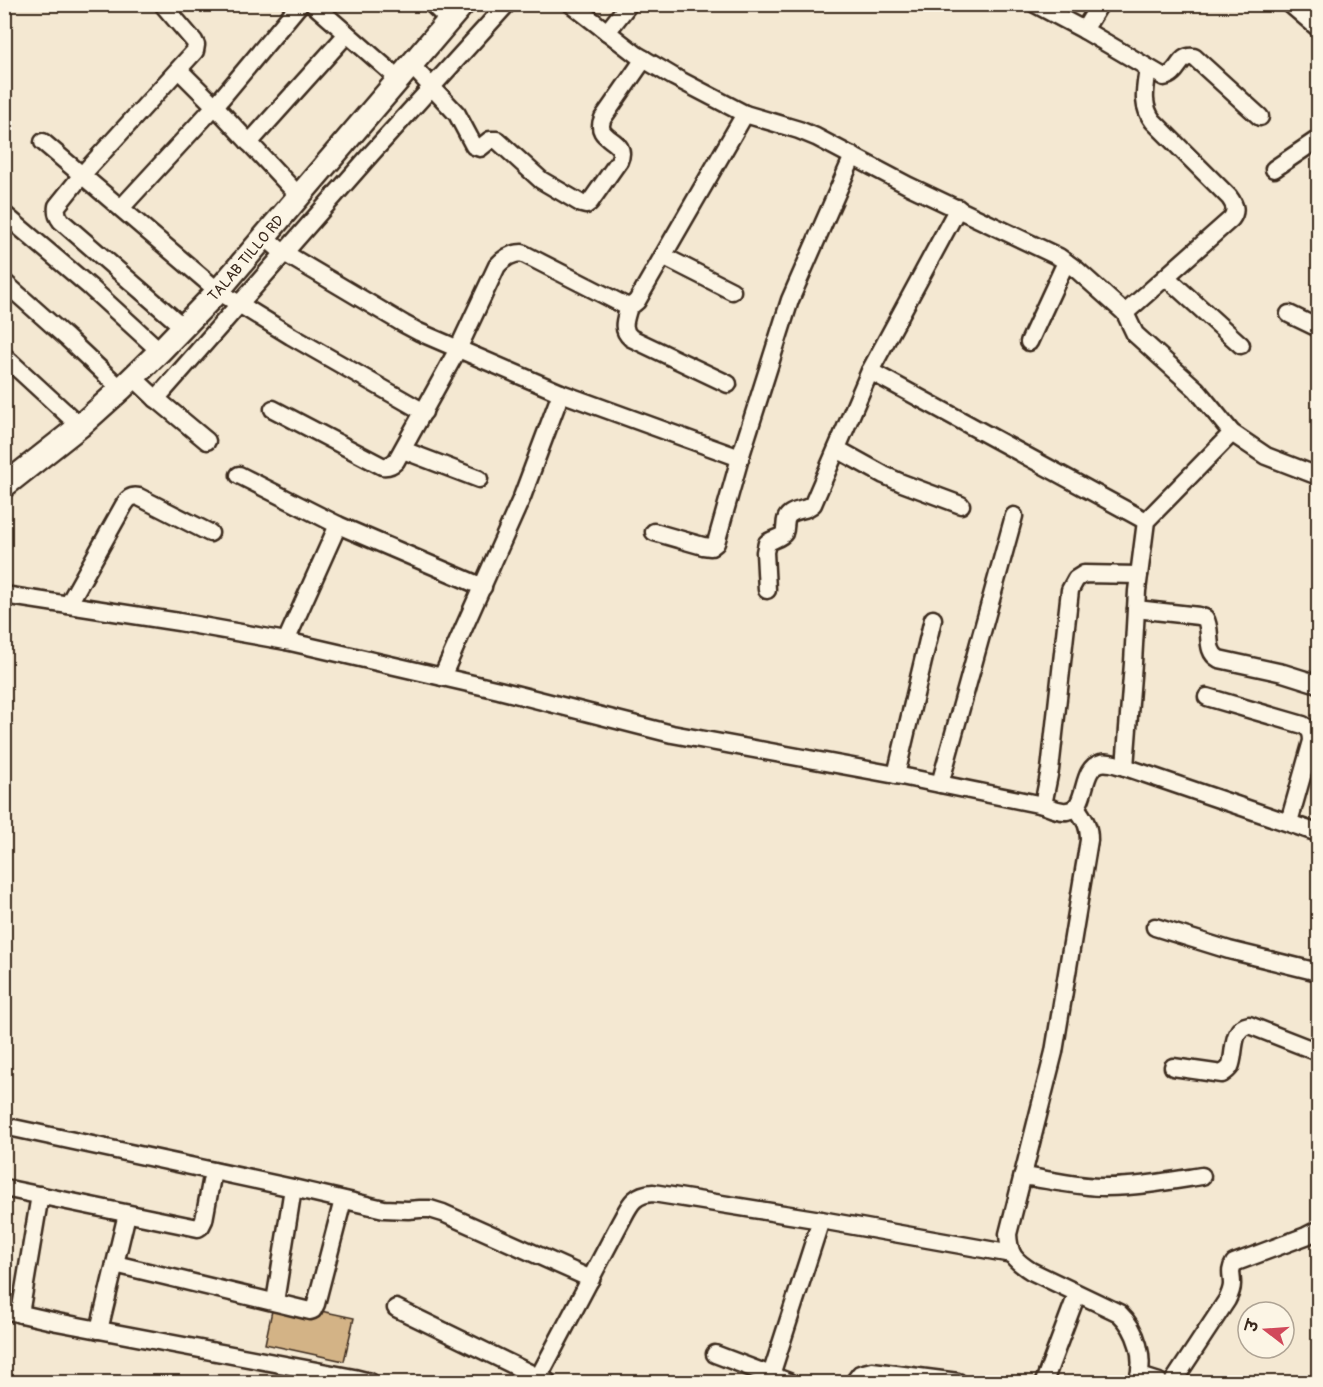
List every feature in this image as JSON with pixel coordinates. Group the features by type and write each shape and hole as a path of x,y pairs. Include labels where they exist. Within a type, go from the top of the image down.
{"main road":[{"name":"TALAB TILLO RD","path":"4,486 80,426 141,390 160,351 183,327 229,299 276,247 298,196 418,78 457,13"}],"street":[{"path":"120,208 215,106 300,4"},
{"path":"313,4 347,34 418,78 457,114 474,146 480,148 490,140 497,140 541,180 586,205 622,155 617,144 604,135 600,125 644,59"},
{"path":"432,4 457,13"},
{"path":"507,4 418,78 276,247 404,324 458,349 561,393 740,458"},
{"path":"571,4 644,59 674,77 746,114 816,136 909,186 1050,252 1066,262 1125,313 1135,334 1196,388 1232,433 1266,456 1318,476"},
{"path":"607,32 629,4"},
{"path":"1035,4 1167,77 1174,73 1186,57 1194,57 1260,117"},
{"path":"1084,30 1100,4"},
{"path":"164,6 196,45 195,51 82,175 57,206 57,217 183,327"},
{"path":"1294,6 1318,28"},
{"path":"249,143 347,34"},
{"path":"1125,313 1235,214 1233,202 1229,197 1147,114 1144,96 1148,68"},
{"path":"179,70 298,196"},
{"path":"728,384 631,338 625,330 625,324 630,306 637,301 746,114"},
{"path":"1274,169 1318,139"},
{"path":"43,142 229,299 424,412"},
{"path":"654,532 703,546 711,547 716,543 740,458 790,300 853,156"},
{"path":"767,590 765,552 767,543 783,535 788,515 807,509 813,504 870,371 958,208"},
{"path":"4,214 90,287 160,351"},
{"path":"273,408 382,466 392,465 403,450 458,349 497,266 502,260 514,253 529,255 624,305 630,306"},
{"path":"663,256 732,291"},
{"path":"1029,342 1066,262"},
{"path":"1166,277 1240,345"},
{"path":"4,282 67,338 141,390 207,441"},
{"path":"141,390 229,299"},
{"path":"1289,314 1318,328"},
{"path":"4,356 80,426"},
{"path":"870,371 1146,521"},
{"path":"442,677 522,497 561,393"},
{"path":"1125,767 1136,609 1146,521 1232,433"},
{"path":"837,449 884,475 961,505"},
{"path":"403,450 479,478"},
{"path":"239,475 338,525 483,587"},
{"path":"68,605 129,498 139,497 210,533"},
{"path":"940,784 1014,516"},
{"path":"286,641 338,525"},
{"path":"1043,805 1050,770 1072,584 1084,574 1139,575"},
{"path":"4,595 286,641 672,734 897,775 1043,805 1065,812 1076,807 1081,799 1092,768 1098,763 1105,762 1318,833"},
{"path":"1136,609 1205,618 1209,626 1210,648 1215,657 1318,684"},
{"path":"897,775 933,619"},
{"path":"1207,697 1310,729 1312,741 1288,822"},
{"path":"1076,807 1087,824 1089,840 1054,1052 1008,1234 1009,1246 1011,1254 1018,1262 1031,1271 1125,1319 1138,1343 1141,1360 1139,1379 1159,1383"},
{"path":"1155,927 1229,950 1318,972"},
{"path":"1173,1067 1222,1074 1230,1067 1241,1028 1249,1025 1318,1052"},
{"path":"4,1126 384,1209 430,1209 591,1279"},
{"path":"4,1188 198,1228 204,1220 213,1171"},
{"path":"1023,1176 1106,1187 1202,1176"},
{"path":"275,1302 293,1188"},
{"path":"396,1308 541,1381 632,1202 644,1194 653,1193 1011,1254"},
{"path":"40,1195 12,1312 57,1323 354,1378 370,1383"},
{"path":"115,1264 310,1311 315,1308 343,1200"},
{"path":"99,1330 127,1214"},
{"path":"763,1376 821,1220"},
{"path":"1173,1383 1231,1292 1231,1266 1318,1230"},
{"path":"1044,1383 1077,1294"},
{"path":"715,1354 763,1376 789,1383"},
{"path":"854,1383 860,1374 872,1371 958,1383"}],"building":[{"path":"274,1301 354,1318 344,1361 265,1344"}]}
